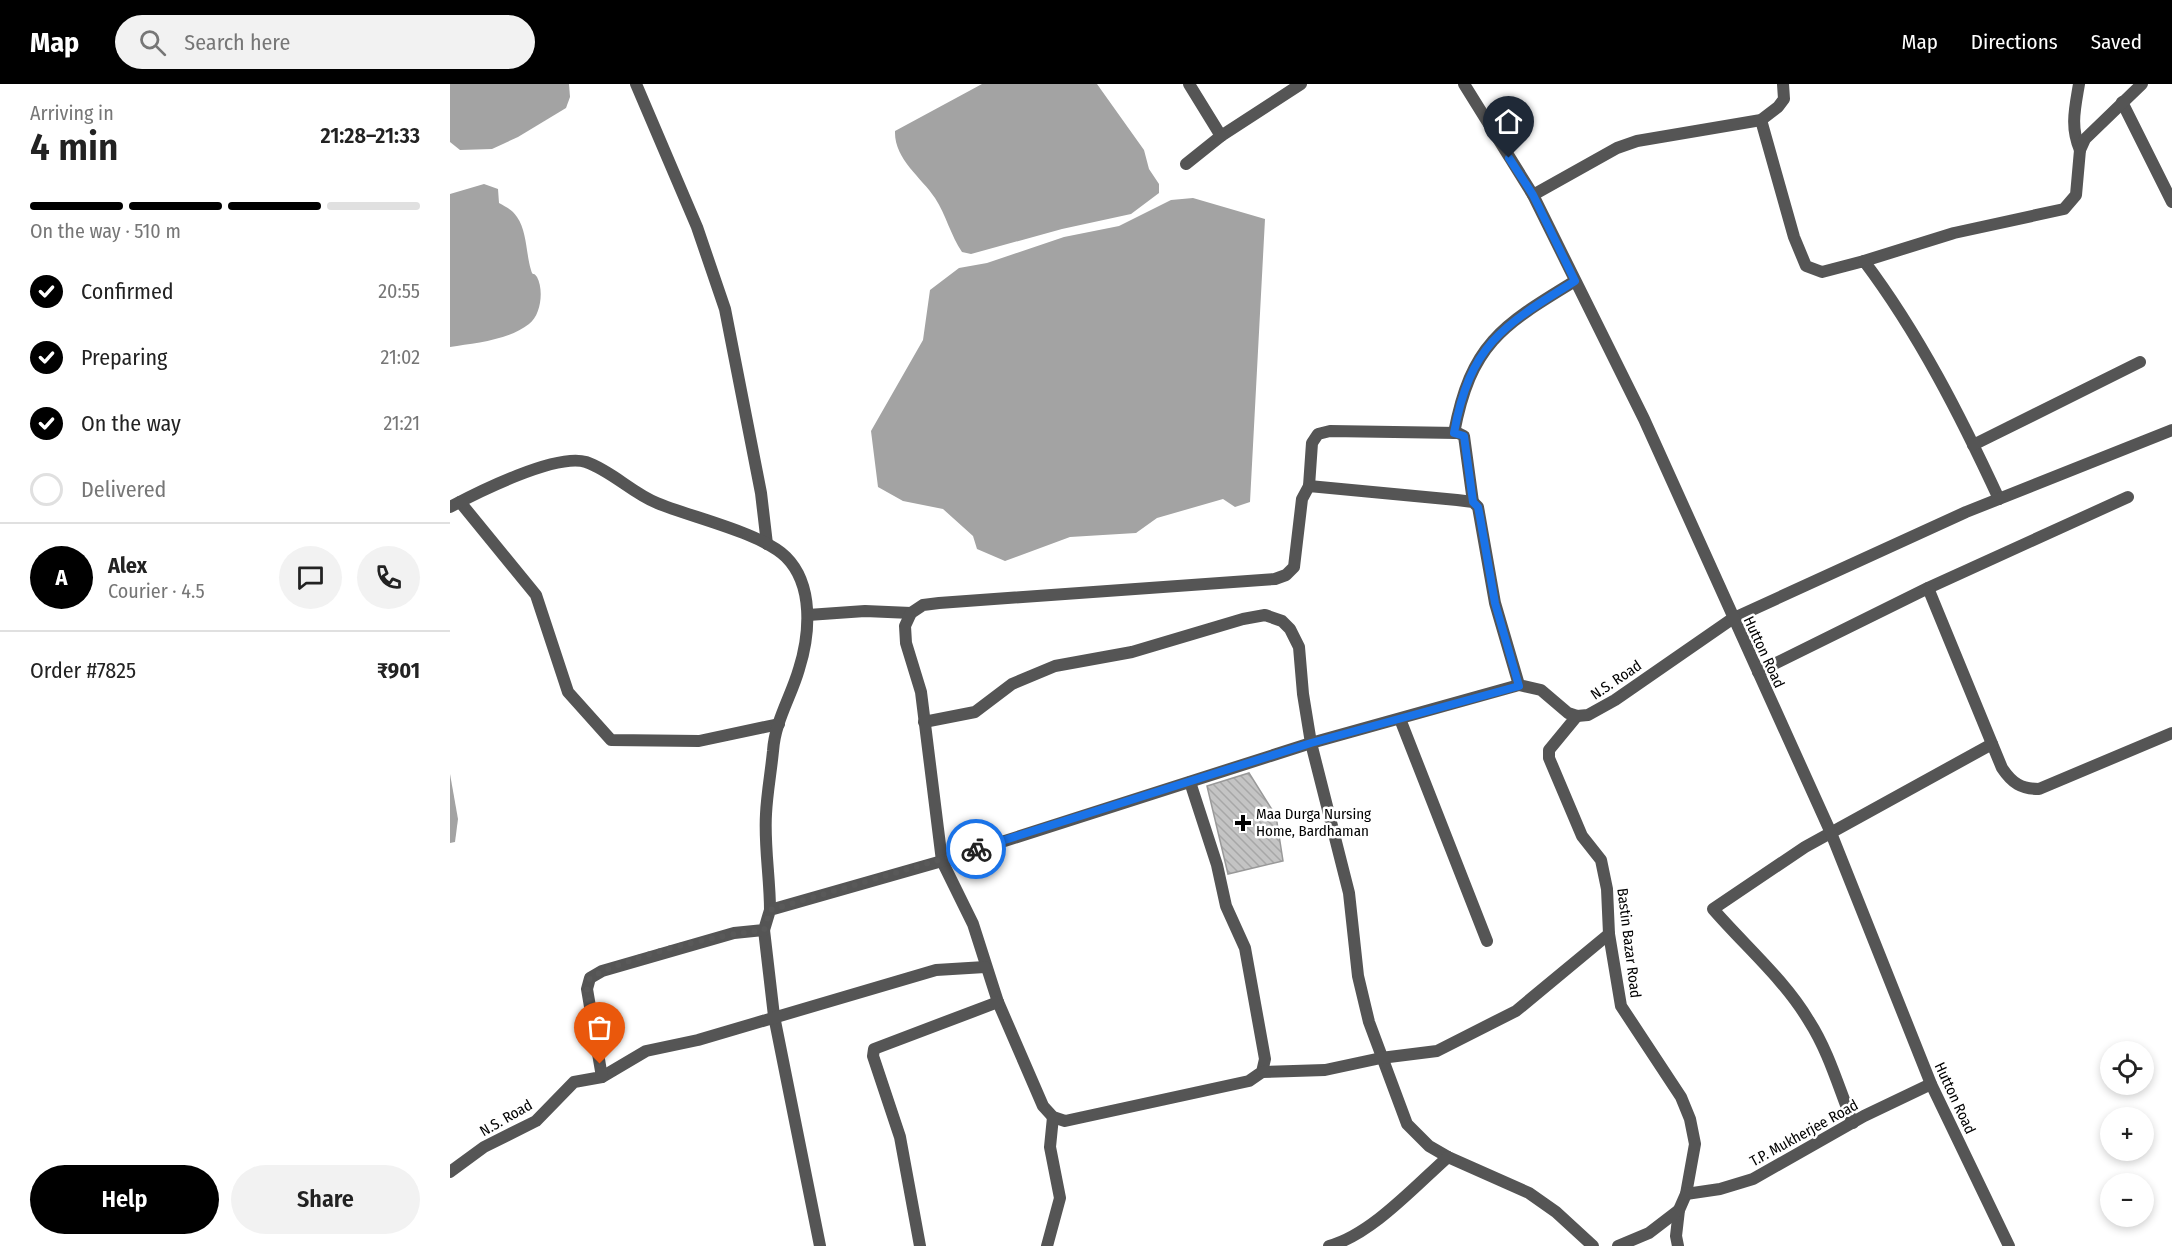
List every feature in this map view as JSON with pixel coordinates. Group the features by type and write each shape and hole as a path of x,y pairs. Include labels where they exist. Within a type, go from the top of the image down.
{"street":[{"path":"636,84 697,227 725,309 761,493 767,544"},
{"path":"1189,84 1221,136"},
{"path":"1186,164 1282,89 1301,84"},
{"name":"Hutton Road","path":"1464,84 1533,195 1644,419 1732,619 1831,833 1931,1084 2009,1246"},
{"path":"1533,195 1617,148 1637,141 1761,120 1778,107 1784,99 1783,84"},
{"path":"2079,84 2073,134 2080,150"},
{"path":"1761,120 1794,237 1806,266 1812,271 1822,273 1954,233 2064,209 2076,195 2080,150 2094,129 2142,84"},
{"path":"2122,102 2172,202"},
{"path":"1864,261 1884,287 1940,380 1999,499"},
{"path":"1454,433 1461,396 1478,358 1519,315 1575,281"},
{"path":"1973,445 2140,362"},
{"name":"N.S. Road","path":"1577,716 1598,711 1732,619 1966,512 2172,430"},
{"path":"808,615 865,611 910,613 923,605 939,603 1275,579 1294,567 1302,499 1309,486 1312,443 1318,434 1330,431 1454,433 1464,436 1473,502 1478,507 1495,603 1519,686"},
{"path":"779,724 699,741 611,740 568,692 536,595 455,504 522,474 575,460 588,463 647,499 767,544 785,555 798,570 806,595 808,615 800,669 779,724 773,748 766,815 770,910 764,930 774,1016 820,1246"},
{"path":"1309,486 1473,502"},
{"path":"1758,672 1928,588 2128,497"},
{"path":"1928,588 1992,744 2011,781 2025,789 2039,789 2172,733"},
{"path":"910,613 905,626 906,643 921,692 936,793 942,861 973,924 998,1002 1043,1106 1053,1117 1065,1121 1159,1102 1249,1081 1262,1072 1325,1071 1381,1058 1437,1051 1516,1011 1609,934"},
{"path":"924,722 975,712 1012,684 1034,672 1132,652 1265,615 1282,621 1290,629 1299,647 1303,694 1311,743 1349,892 1358,976 1381,1058 1407,1124 1430,1146 1448,1157 1529,1193 1556,1212 1593,1246"},
{"path":"770,910 942,861 1026,832 1311,743 1519,686 1541,690 1568,713 1577,716"},
{"name":"Bastin Bazar Road","path":"1577,716 1549,750 1549,758 1582,836 1601,860 1607,890 1609,934 1621,1006 1681,1097 1690,1119 1695,1144 1686,1194 1679,1210 1676,1236 1678,1246"},
{"path":"1400,718 1487,941"},
{"path":"1853,1123 1824,1048 1810,1022 1792,995 1713,909 1768,870 1992,744"},
{"path":"1191,782 1217,865 1226,906 1245,948 1265,1059 1262,1072"},
{"path":"602,1077 587,989 590,978 627,962 734,933 764,930"},
{"name":"N.S. Road","path":"450,1172 484,1148 536,1121 574,1082 602,1077 646,1052 698,1040 774,1016 831,1003 936,970 985,967"},
{"path":"920,1246 900,1137 873,1056 874,1049 998,1002"},
{"name":"T.P. Mukherjee Road","path":"1686,1194 1720,1189 1753,1179 1853,1123 1931,1084"},
{"path":"1047,1246 1060,1198 1050,1147 1053,1117"},
{"path":"1329,1246 1355,1234 1382,1215 1448,1157"},
{"path":"1618,1246 1649,1233 1679,1210"}],"shaded area":[{"path":"450,84 569,84 570,97 566,108 518,137 492,149 460,150 450,142"},
{"path":"982,84 1097,84 1144,150 1149,169 1159,184 1159,193 1131,214 1062,229 971,254 962,252 935,198 909,167 899,150 895,131"},
{"path":"484,184 498,189 499,203 513,212 520,223 525,236 531,270 539,282 539,309 529,324 512,334 450,347 450,194"},
{"path":"1193,198 1265,219 1250,502 1235,507 1223,499 1157,518 1136,533 1070,537 1005,561 977,549 973,536 943,509 903,501 878,487 871,431 923,340 930,290 959,268 987,263 1064,237 1119,226 1171,200"},
{"path":"450,774 458,819 455,842 450,843"}],"building":[{"path":"1249,773 1276,816 1283,861 1228,874 1207,786"}],"way so far":[{"path":"600,1064 587,989 590,978 602,971 734,933 764,930 770,910 942,861 976,849"}],"place":[{"name":"Maa Durga Nursing Home, Bardhaman","path":"1243,823"}],"route":[{"path":"976,849 1311,743 1519,686 1495,603 1478,507 1473,502 1464,436 1454,433 1461,396 1478,358 1519,315 1575,281 1533,195 1509,158"}]}
